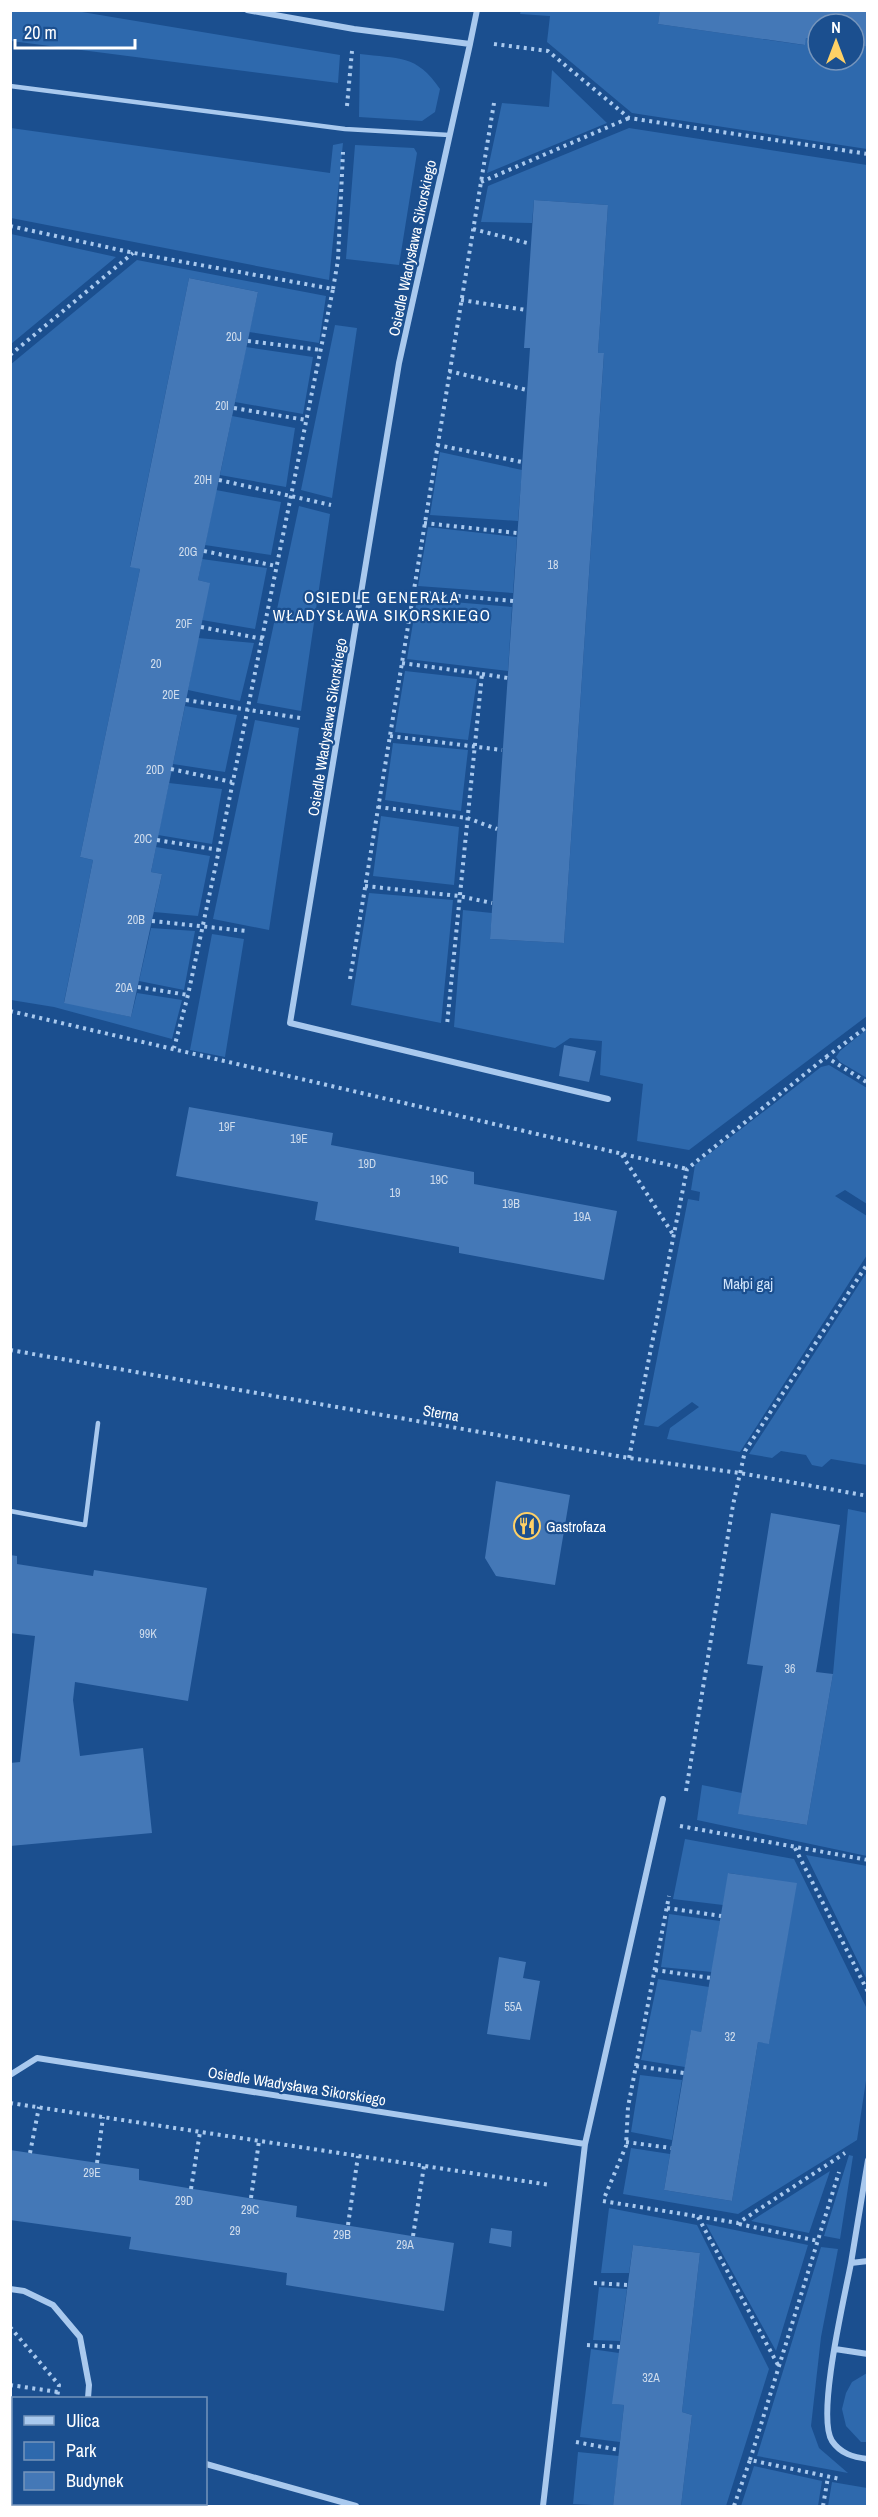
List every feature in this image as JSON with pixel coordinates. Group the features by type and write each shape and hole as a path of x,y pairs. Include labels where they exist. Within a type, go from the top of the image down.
{"street":[{"path":"247,10 354,29 470,44"},
{"name":"Osiedle Władysława Sikorskiego","path":"477,10 399,363 290,1023 608,1099"},
{"path":"543,2506 585,2144 663,1799"},
{"name":"Osiedle Władysława Sikorskiego","path":"10,2075 37,2058 585,2144"},
{"path":"867,2160 826,2404 831,2440 847,2456 867,2459"},
{"path":"851,2263 867,2261"},
{"path":"10,2289 24,2291 53,2305 80,2337 89,2385 88,2397"},
{"path":"835,2349 867,2354"},
{"path":"207,2464 356,2506"}],"lane":[{"path":"10,86 345,129 449,135"},
{"path":"10,1511 85,1525 98,1423"}],"path":[{"path":"174,1048 188,995 219,850 333,289 338,260 345,129 354,29"},
{"path":"470,44 505,44 548,51 629,118 867,154"},
{"path":"350,979 494,104"},
{"path":"480,182 629,118"},
{"path":"10,226 134,253 333,289"},
{"path":"473,229 531,244"},
{"path":"10,355 134,253"},
{"path":"461,300 526,310"},
{"path":"248,341 321,350"},
{"path":"449,371 527,390"},
{"path":"234,408 306,420"},
{"path":"437,445 522,462"},
{"path":"219,480 331,505"},
{"path":"424,523 517,533"},
{"path":"204,551 276,566"},
{"path":"413,592 513,601"},
{"path":"201,627 263,639"},
{"path":"402,663 507,678"},
{"path":"447,1025 482,674"},
{"path":"186,700 300,718"},
{"path":"390,736 502,750"},
{"path":"171,769 232,782"},
{"path":"378,807 467,818 497,829"},
{"path":"157,840 219,850"},
{"path":"365,886 459,896 492,903"},
{"path":"153,921 246,931"},
{"path":"138,987 188,995"},
{"path":"10,1011 687,1169"},
{"path":"629,1458 687,1169 867,1026"},
{"path":"826,1057 867,1083"},
{"path":"622,1155 674,1236"},
{"path":"686,1792 740,1473 746,1451 867,1263"},
{"name":"Sterna","path":"10,1350 629,1458 740,1473 867,1497"},
{"path":"678,1838 682,1815"},
{"path":"680,1826 867,1860"},
{"path":"795,1847 867,1992"},
{"path":"602,2212 603,2201 626,2142 628,2107 656,1970 670,1885"},
{"path":"667,1908 721,1916"},
{"path":"656,1970 711,1978"},
{"path":"636,2066 684,2073"},
{"path":"10,2103 550,2185"},
{"path":"30,2153 39,2107"},
{"path":"97,2163 103,2117"},
{"path":"191,2189 200,2132"},
{"path":"251,2198 259,2141"},
{"path":"626,2142 671,2148"},
{"path":"734,2506 845,2152 738,2223"},
{"path":"348,2226 358,2156"},
{"path":"413,2236 424,2166"},
{"path":"603,2201 738,2223 818,2241"},
{"path":"698,2217 778,2366"},
{"path":"593,2293 595,2271"},
{"path":"594,2283 628,2285"},
{"path":"10,2327 59,2385 57,2397"},
{"path":"586,2355 588,2334"},
{"path":"587,2345 620,2347"},
{"path":"10,2385 58,2392"},
{"path":"575,2454 577,2432"},
{"path":"576,2442 619,2450"},
{"path":"750,2460 848,2480"},
{"path":"823,2506 828,2477"}],"green space":[{"path":"521,10 660,11 658,24 804,45 806,38 806,72 866,72 867,47 867,149 632,113 547,42 550,16 520,14"},
{"path":"11,11 76,11 340,55 338,83 11,41"},
{"path":"360,54 406,60 423,69 440,89 435,112 422,121 359,117"},
{"path":"552,70 607,123 487,173 502,103 549,107"},
{"path":"11,128 330,173 333,145 343,143 329,280 11,218"},
{"path":"629,128 867,165 867,1016 689,1150 637,1141 643,1084 600,1075 602,1041 570,1038 555,1048 454,1027 463,910 492,913 490,939 564,943 604,354 598,353 608,205 534,200 532,223 481,222 488,186"},
{"path":"355,145 414,148 417,153 399,265 346,259"},
{"path":"10,234 116,257 11,344"},
{"path":"137,260 326,296 319,343 249,332 258,292 189,278 130,566 140,569 80,857 93,860 64,1002 131,1017 137,993 182,1000 172,1039 54,1007 11,1000 10,365"},
{"path":"335,325 357,328 332,498 301,490"},
{"path":"246,347 313,357 303,414 235,402"},
{"path":"232,416 295,428 286,487 220,475"},
{"path":"440,452 522,470 518,521 430,515"},
{"path":"216,490 281,502 271,555 205,545"},
{"path":"299,506 330,514 301,711 257,703"},
{"path":"428,527 517,537 513,593 418,586"},
{"path":"202,559 267,568 255,629 202,620 209,583 198,580"},
{"path":"417,599 512,607 508,671 407,659"},
{"path":"198,638 254,643 240,701 188,690"},
{"path":"405,671 477,679 468,740 395,732"},
{"path":"185,706 237,715 225,772 173,764"},
{"path":"255,720 299,728 269,930 213,919"},
{"path":"393,743 468,750 461,811 385,800"},
{"path":"169,783 222,789 212,844 158,835"},
{"path":"381,816 459,827 454,885 373,876"},
{"path":"156,847 210,856 198,916 154,912 162,874 151,872"},
{"path":"369,893 453,900 441,1023 351,1005"},
{"path":"151,928 195,931 184,990 139,981"},
{"path":"212,934 244,939 225,1057 190,1050"},
{"path":"867,1029 867,1078 840,1062 836,1057"},
{"name":"Małpi gaj","path":"829,1065 867,1088 867,1204 845,1190 835,1196 867,1216 867,1255 740,1452 667,1439 670,1428 699,1407 692,1402 658,1427 644,1425 688,1199 699,1201 700,1192 691,1190 695,1165 821,1067"},
{"path":"867,1272 867,1465 831,1459 822,1467 812,1465 806,1455 781,1451 772,1458 749,1454"},
{"path":"848,1509 867,1513 867,1856 697,1820 702,1785 742,1793 739,1814 807,1825 833,1674"},
{"path":"685,1839 794,1859 867,2009 867,2074 857,2140 738,2214 623,2194 631,2148 670,2154 664,2190 732,2201 758,2042 769,2043 796,1884 729,1873 723,1905 673,1899"},
{"path":"806,1855 867,1866 867,1980"},
{"path":"669,1914 720,1921 712,1972 661,1967"},
{"path":"658,1979 709,1987 701,2032 691,2031 685,2067 641,2060"},
{"path":"640,2075 682,2080 672,2140 631,2132"},
{"path":"849,2155 853,2156 840,2239 824,2236"},
{"path":"830,2171 809,2233 751,2221"},
{"path":"609,2208 697,2225 769,2369 726,2506 681,2506 692,2415 682,2412 700,2253 633,2245 629,2273 601,2273"},
{"path":"706,2224 808,2245 776,2351"},
{"path":"821,2247 838,2249 821,2337 811,2426 819,2448 848,2473 757,2456"},
{"path":"599,2287 627,2289 620,2341 593,2340"},
{"path":"591,2349 619,2353 613,2404 624,2405 620,2442 580,2437"},
{"path":"867,2373 867,2442 861,2442 846,2426 842,2409 846,2393 852,2382"},
{"path":"578,2452 619,2456 613,2506 573,2504"},
{"path":"754,2466 822,2481 818,2506 741,2506"},
{"path":"832,2482 867,2488 867,2506 828,2506"}],"building":[{"path":"660,10 868,10 868,47 866,47 866,12 806,12 805,45 658,24"},
{"path":"534,200 608,205 598,353 604,353 564,943 490,939 530,348 524,348"},
{"path":"189,278 258,292 198,580 210,583 151,872 162,874 131,1017 64,1003 93,860 80,857 140,569 130,567"},
{"path":"564,1045 596,1051 589,1082 559,1076"},
{"path":"189,1107 333,1133 331,1145 474,1172 474,1184 617,1211 604,1280 459,1253 459,1247 315,1220 318,1202 176,1176"},
{"name":"Gastrofaza","path":"496,1481 570,1495 555,1585 496,1576 485,1558"},
{"path":"771,1513 840,1525 816,1672 833,1674 807,1825 738,1814 763,1666 747,1664"},
{"path":"10,1555 17,1556 17,1564 93,1576 94,1570 207,1588 188,1701 75,1682 73,1700 80,1756 143,1748 152,1833 10,1846 10,1763 20,1762 35,1636 10,1633"},
{"path":"728,1873 797,1883 769,2044 758,2042 732,2201 664,2190 691,2030 701,2032"},
{"path":"499,1957 526,1962 523,1978 540,1981 530,2040 487,2034"},
{"path":"10,2150 139,2169 139,2180 297,2206 296,2217 454,2243 444,2311 286,2285 287,2273 129,2249 131,2237 10,2220"},
{"path":"491,2228 512,2231 511,2247 489,2243"},
{"path":"633,2245 700,2253 682,2412 692,2415 681,2506 613,2506 624,2405 612,2404"}],"place":[{"name":"Gastrofaza","path":"527,1526"}],"district":[{"name":"OSIEDLE GENERAŁA WŁADYSŁAWA SIKORSKIEGO","path":"382,606"}]}
